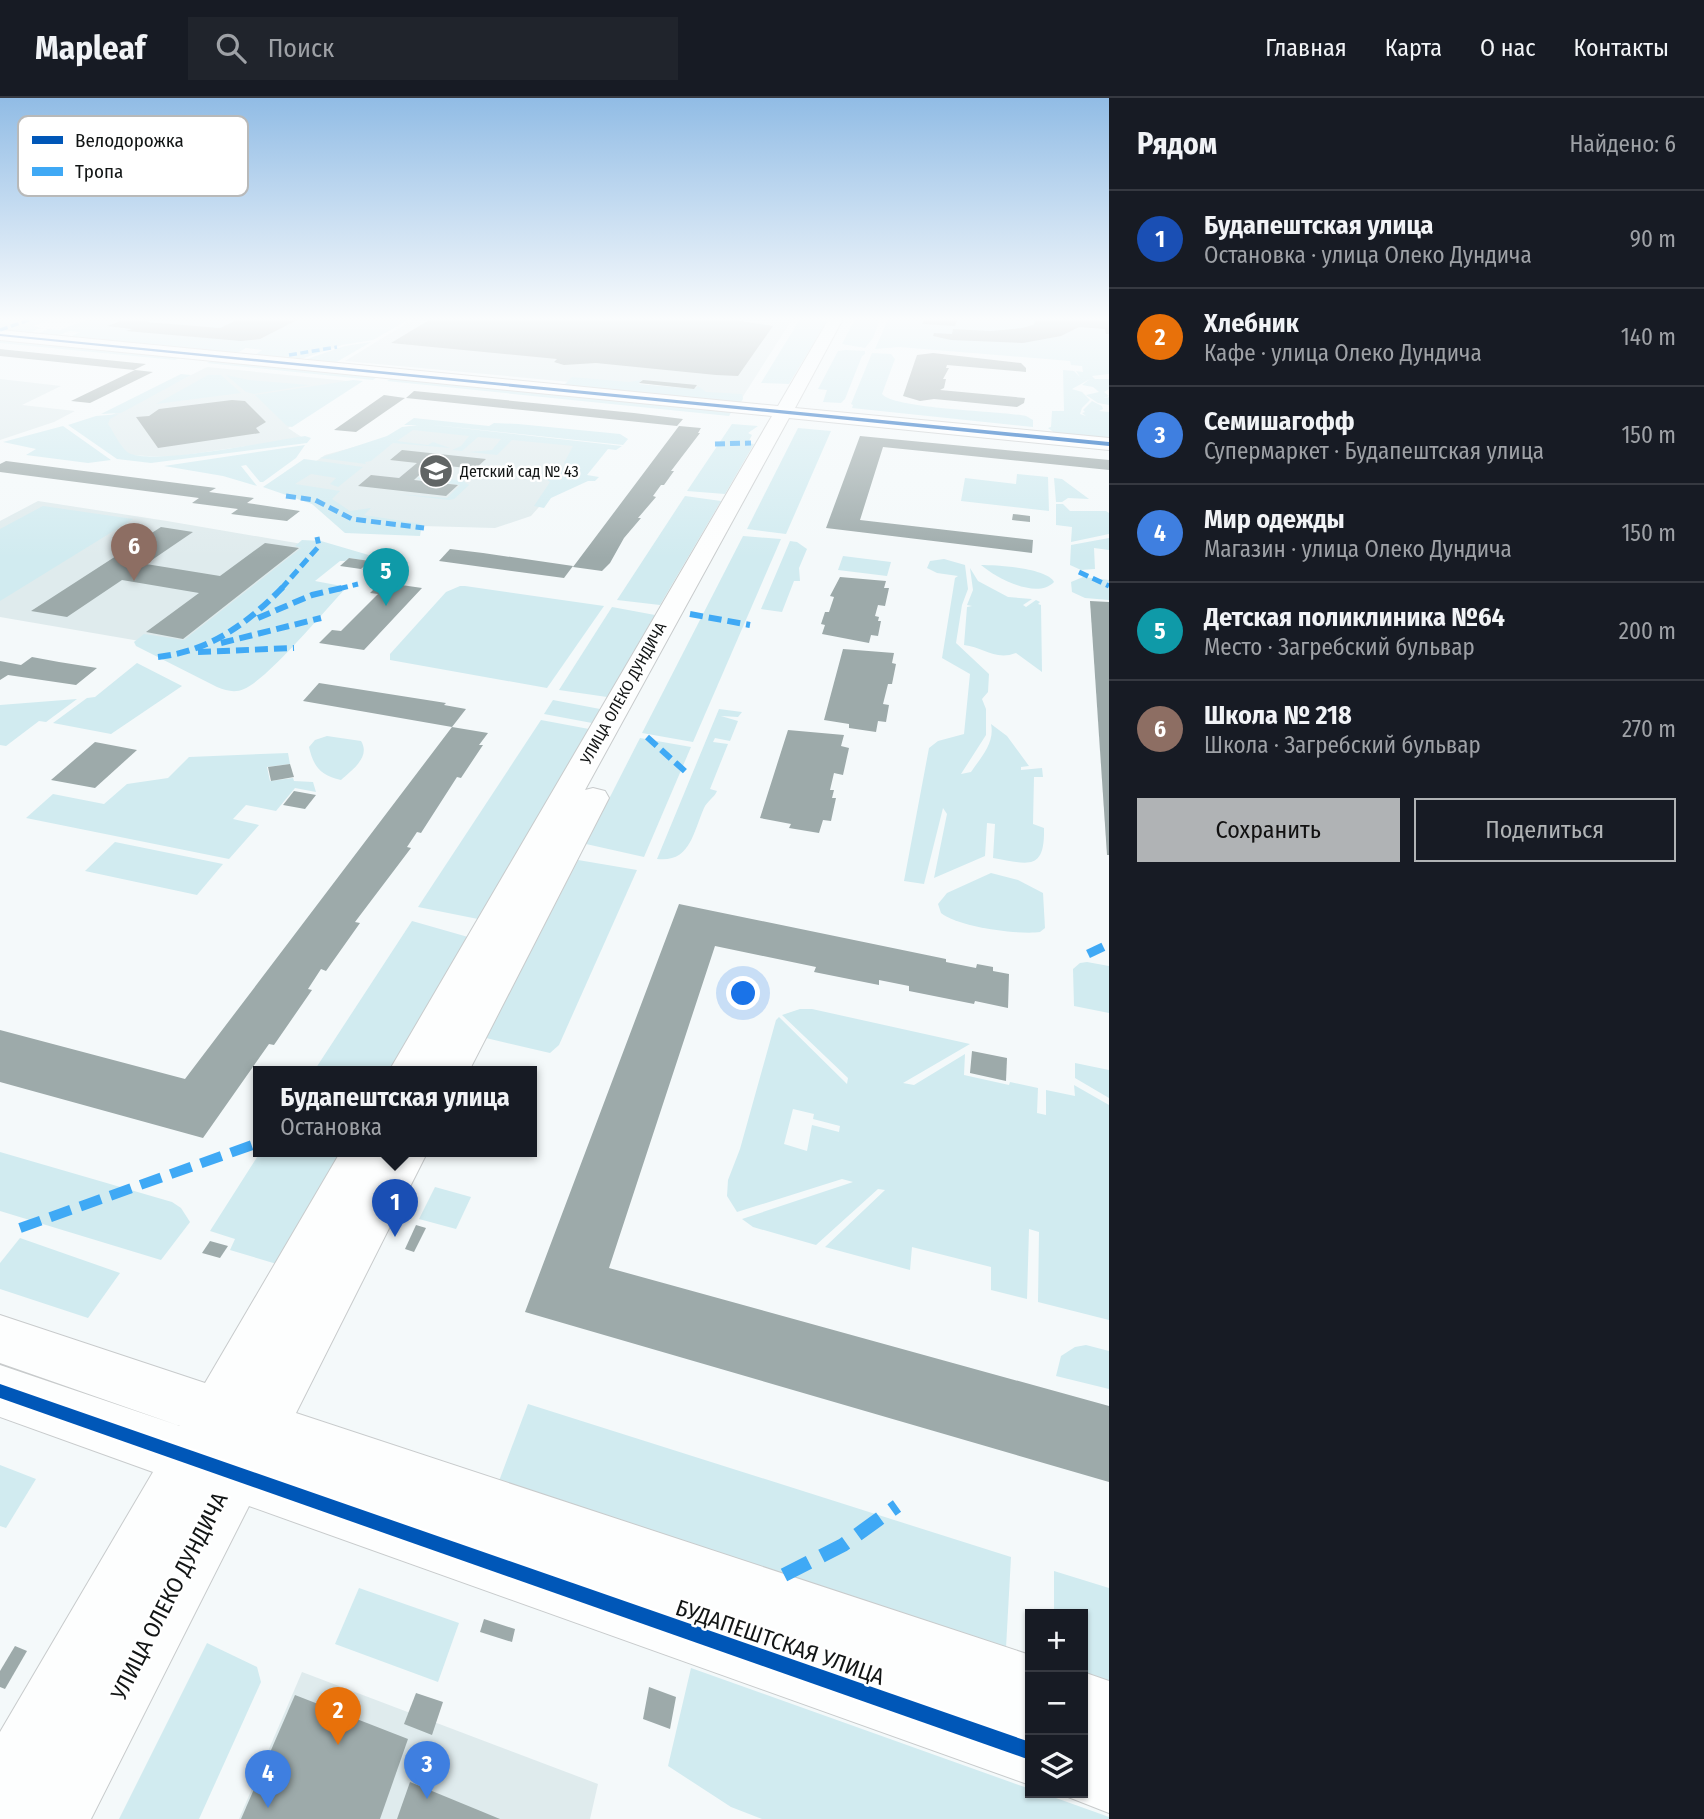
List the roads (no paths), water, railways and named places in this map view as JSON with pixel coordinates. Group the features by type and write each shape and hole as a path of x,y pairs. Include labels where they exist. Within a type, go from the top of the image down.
{"street":[{"path":"630,397 1109,444"},
{"name":"УЛИЦА ОЛЕКО ДУНДИЧА","path":"451,1066 797,397"},
{"name":"УЛИЦА ОЛЕКО ДУНДИЧА","path":"413,1066 799,397"},
{"name":"УЛИЦА ОЛЕКО ДУНДИЧА","path":"53,1819 225,1443 362,1157"},
{"name":"УЛИЦА ОЛЕКО ДУНДИЧА","path":"0,1799 401,1157"},
{"name":"БУДАПЕШТСКАЯ УЛИЦА","path":"0,1339 225,1443 1025,1749"},
{"name":"БУДАПЕШТСКАЯ УЛИЦА","path":"0,1391 225,1443 1025,1686"},
{"path":"1088,1707 1109,1714"},
{"path":"1088,1772 1109,1779"}],"place":[{"name":"Детский сад № 43","path":"436,471"},
{"name":"Школа № 218","path":"134,581"},
{"name":"Детская поликлиника №64","path":"386,606"},
{"name":"Будапештская улица","path":"395,1237"},
{"name":"Хлебник","path":"338,1745"},
{"name":"Семишагофф","path":"427,1799"},
{"name":"Мир одежды","path":"268,1808"}]}
